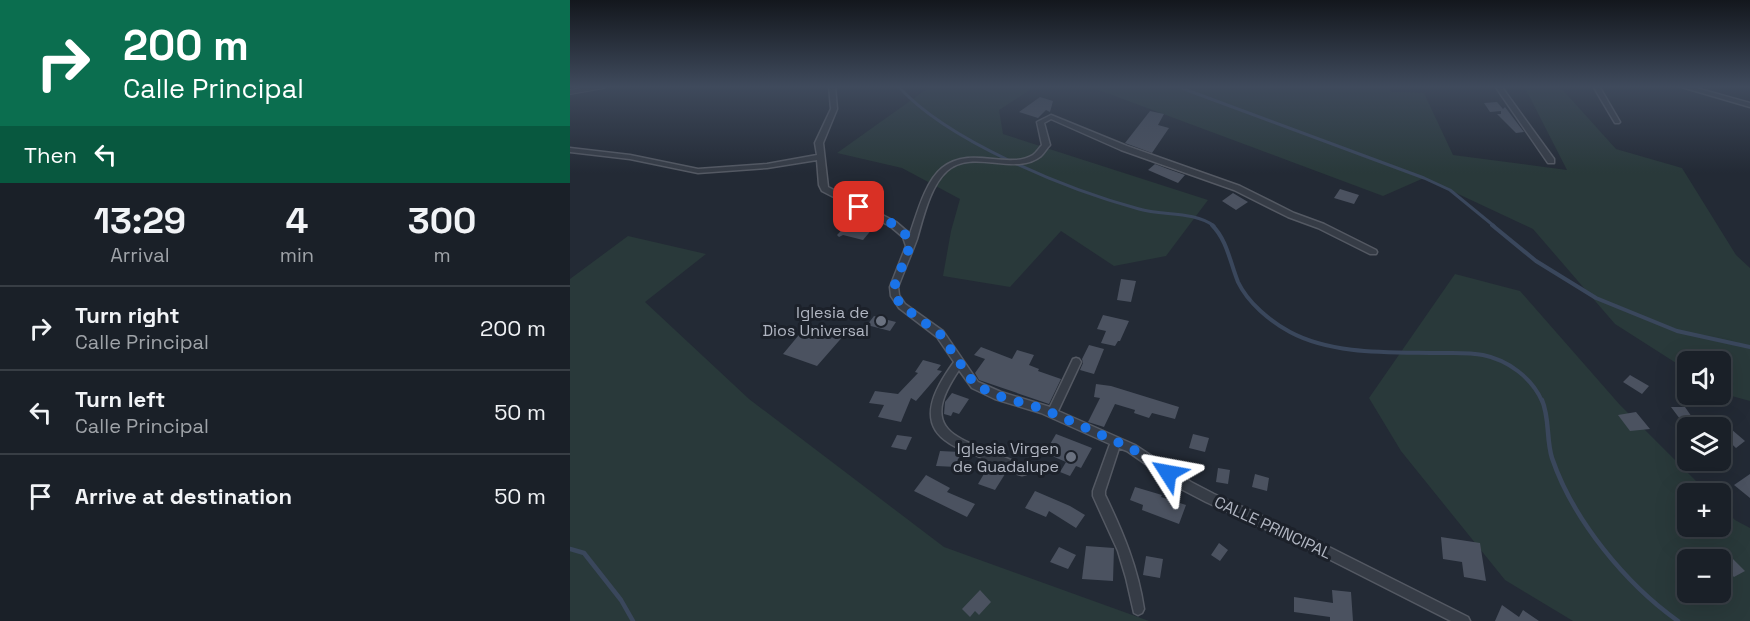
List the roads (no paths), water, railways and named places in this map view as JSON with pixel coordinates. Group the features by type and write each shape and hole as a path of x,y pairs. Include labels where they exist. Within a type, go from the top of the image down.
{"street":[{"path":"831,115 820,137 819,157 825,189 902,230 910,246"},
{"path":"1518,115 1551,161"},
{"path":"1613,115 1617,122"},
{"path":"910,246 932,189 945,169 964,160 994,158 1010,163 1038,154 1046,145 1040,122 1051,117 1124,148 1236,189 1373,252"},
{"path":"570,150 630,157 698,171 766,166 819,157"},
{"name":"CALLE PRINCIPAL","path":"910,246 894,287 895,296 902,306 940,334 980,389 1052,413 1131,448 1187,486 1210,498 1309,543 1464,621"},
{"path":"959,362 948,377 936,406 936,418 940,428 945,436 954,441 1022,470"},
{"path":"1052,413 1076,362"},
{"path":"1116,441 1098,491 1122,540 1132,570 1137,609"}],"waterway":[{"path":"932,115 946,126 1010,161 1078,190 1139,209 1197,218 1214,226"},
{"path":"1254,115 1424,178 1450,190 1494,226"},
{"path":"1212,225 1225,244 1242,290 1267,317 1290,332 1325,345 1362,351 1466,353 1492,357 1510,366 1526,378 1542,401"},
{"path":"1492,225 1536,261 1596,298 1677,331 1750,347"},
{"path":"1542,400 1552,458 1561,481 1587,527 1603,549 1639,589 1678,621"},
{"path":"570,549 584,553 621,600 633,621"}],"place":[{"name":"Iglesia de Dios Universal","path":"881,321"},
{"name":"Iglesia Virgen de Guadalupe","path":"1071,457"}]}
